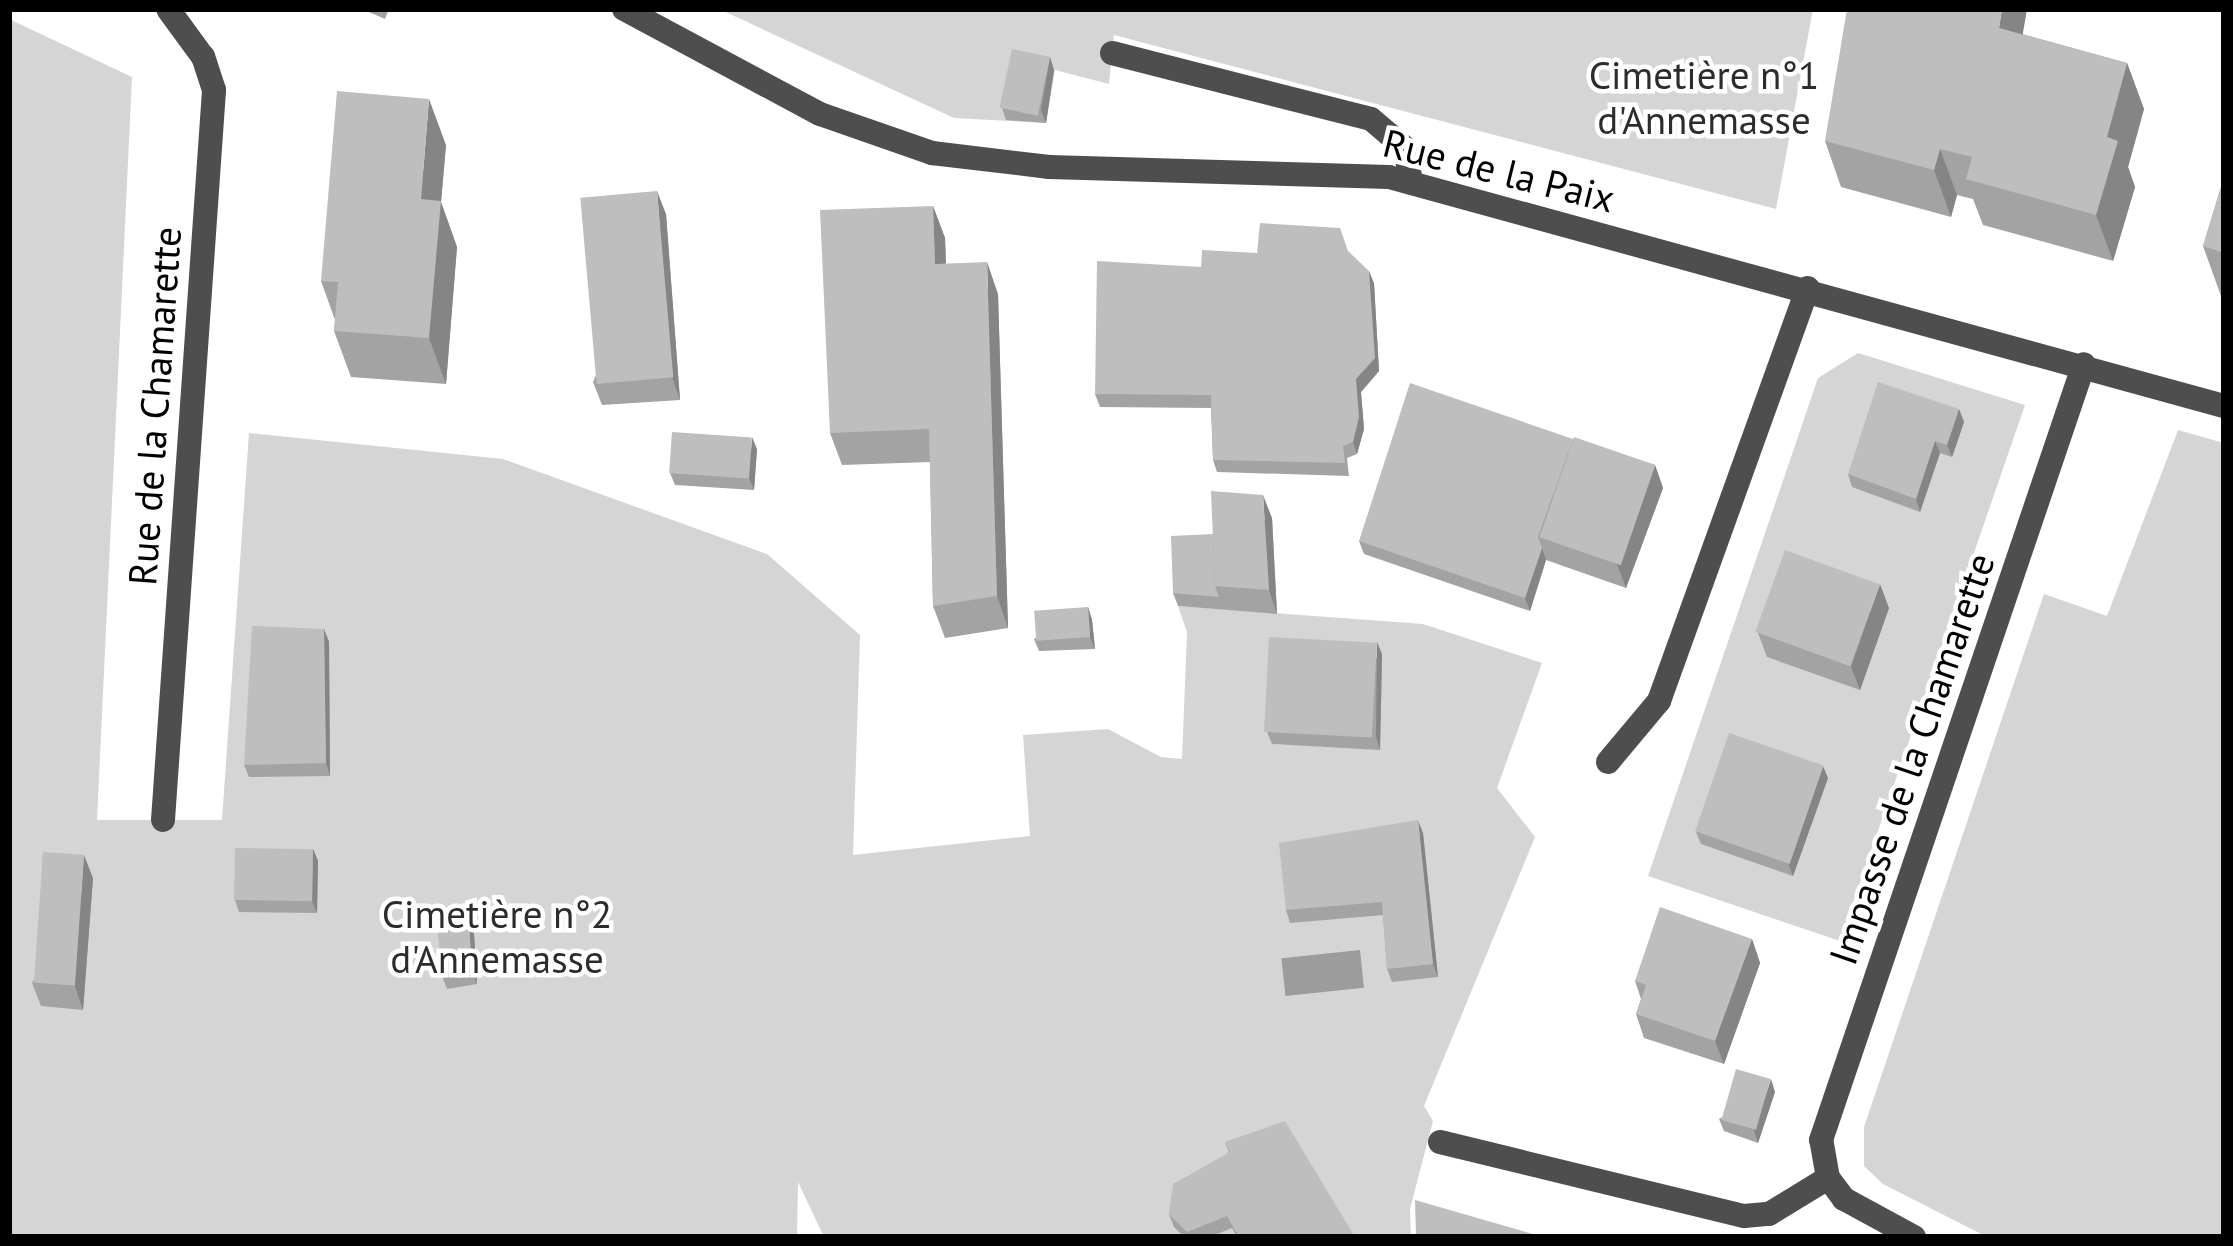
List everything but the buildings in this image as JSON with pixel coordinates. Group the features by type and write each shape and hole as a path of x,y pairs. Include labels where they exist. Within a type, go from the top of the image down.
{"street":[{"name":"Rue de la Chamarette","path":"163,820 214,90 203,57 168,9"},
{"name":"Rue de la Paix","path":"624,9 803,106 932,153 1013,165 1312,170 1411,182 2224,406"},
{"path":"1112,53 1371,119 1405,148 1411,182"},
{"path":"1608,762 1659,701 1808,288"},
{"name":"Impasse de la Chamarette","path":"1828,1178 1823,1129 2084,364"},
{"path":"1441,1142 1744,1216 1769,1214 1828,1178 1844,1199 1914,1237"}],"green space":[{"name":"Cimetière n°1 d'Annemasse","path":"719,9 1813,9 1776,209 1114,35 1109,84 1055,70 1046,123 954,118"},
{"name":"Cimetière n°2 d'Annemasse","path":"9,19 132,77 97,820 222,820 249,433 503,459 767,554 860,635 853,855 1030,836 1023,735 1108,729 1161,757 1182,759 1187,632 1178,606 1423,624 1542,663 1497,788 1535,837 1424,1106 1433,1121 1410,1209 1411,1237 824,1237 798,1182 797,1237 9,1237","holes":["1381,654 1380,749 1272,744"]},
{"path":"1858,353 2025,405 1840,941 1648,876 1818,378"},
{"path":"2178,430 2224,443 2224,1237 1987,1237 1883,1184 1864,1166 1864,1127 2044,594 2107,616"}],"shaded area":[{"path":"1360,950 1364,988 1285,996 1281,958"}]}
